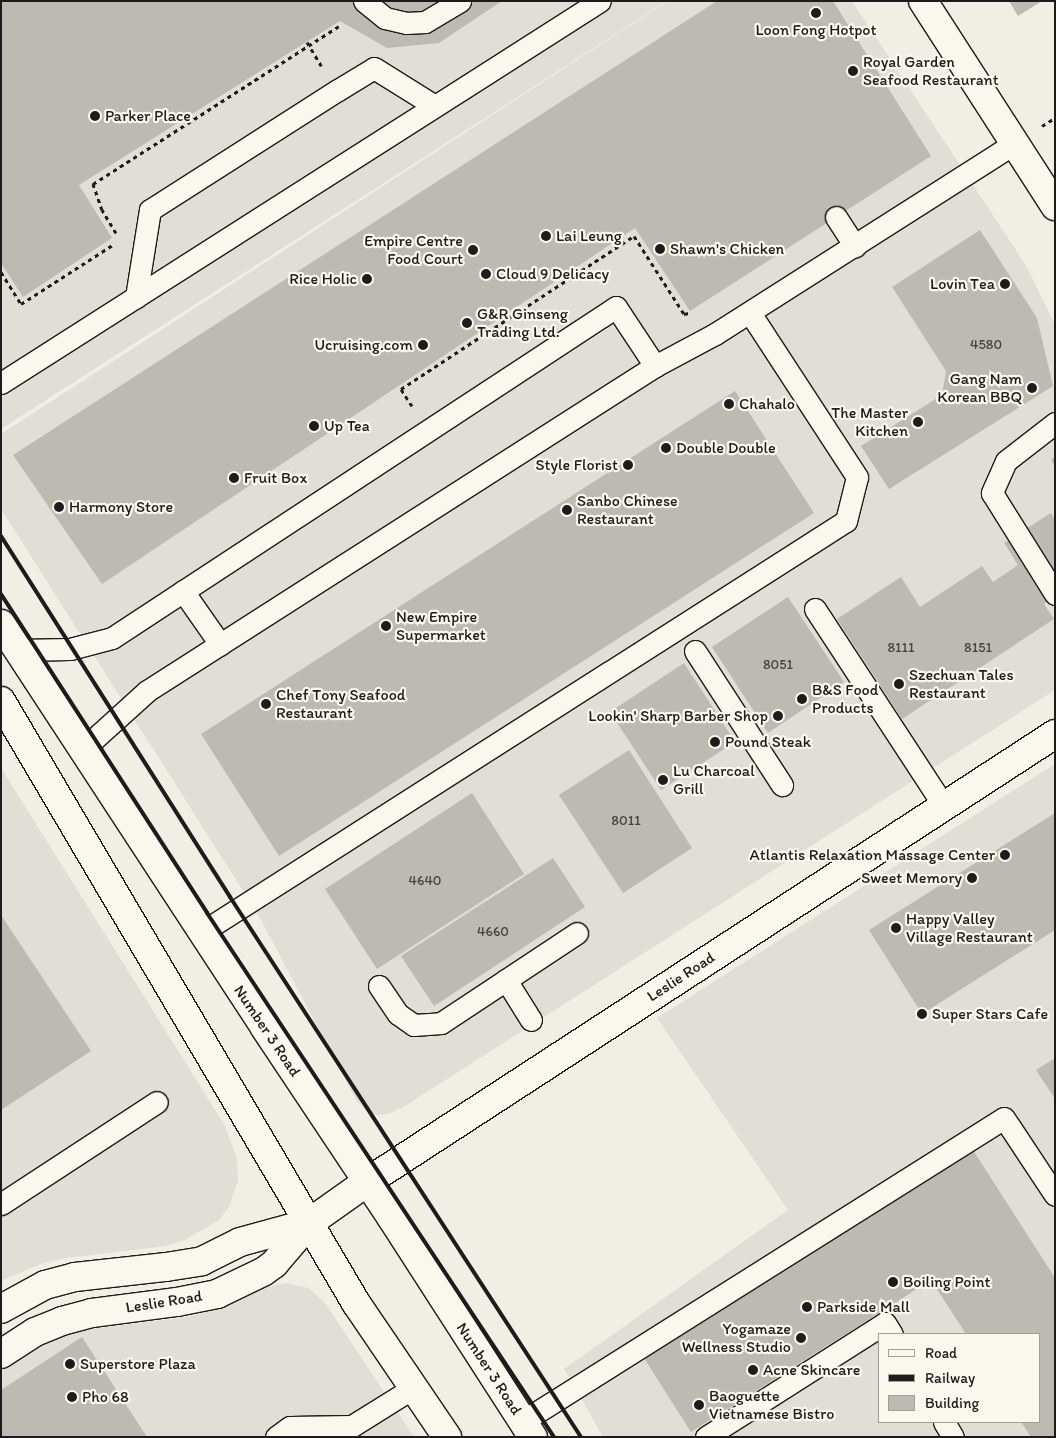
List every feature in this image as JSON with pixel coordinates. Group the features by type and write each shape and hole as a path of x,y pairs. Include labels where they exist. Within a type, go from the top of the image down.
{"main road":[{"path":"923,1 1016,142 1055,206"},
{"name":"Number 3 Road","path":"1,624 528,1429"},
{"path":"1,701 356,1303 447,1437"},
{"name":"Leslie Road","path":"1,1354 36,1332 62,1321 92,1312 177,1302 217,1294 263,1272 274,1264 309,1223 367,1182 1055,734"},
{"name":"Leslie Road","path":"1,1309 46,1285 75,1277 166,1268 202,1261 240,1242 309,1223"}],"lane":[{"path":"364,1 385,18 406,23 425,22 460,1"},
{"path":"1,382 600,1"},
{"path":"136,297 150,210 335,92 374,68 436,106"},
{"path":"82,750 147,690 655,366 716,334 750,313 1016,142"},
{"path":"836,217 855,246"},
{"path":"17,650 70,649 112,638 616,307 655,366"},
{"path":"202,932 846,521 857,477 750,313"},
{"path":"1055,423 1006,461 992,493 1055,594"},
{"path":"183,591 220,644"},
{"path":"815,609 944,806"},
{"path":"696,651 782,785"},
{"path":"379,986 398,1014 414,1025 441,1023 577,933"},
{"path":"506,980 531,1020"},
{"path":"1,1204 157,1102"},
{"path":"528,1429 595,1376 1004,1118 1055,1195"},
{"path":"706,1437 878,1335"},
{"path":"276,1437 290,1428 352,1426 413,1388"},
{"path":"945,1423 953,1437"}],"path":[{"path":"1,272 21,304 121,240 102,210 93,184 339,26"},
{"path":"418,414 401,389 634,236 684,314 692,313"}],"shaded area":[{"path":"1,1 667,1 1,429"},
{"path":"668,1 852,1 1027,267 1055,325 1055,690 405,1106 388,1114 376,1115 365,1109 356,1100 259,916 1,509 1,434"},
{"path":"1055,764 1055,1437 603,1437 564,1369 788,1210 657,1018"},
{"path":"1,768 225,1126 237,1159 238,1180 229,1207 219,1220 185,1240 166,1246 66,1258 43,1263 1,1281"},
{"path":"285,1283 309,1288 325,1303 414,1437 1,1437 1,1369 57,1337 85,1330 186,1317 215,1310 264,1288"}],"building":[{"name":"Parker Place","path":"1,1 502,1 439,43 387,48 340,21 79,185 112,238 23,297 1,263"},
{"path":"717,1 833,1 931,156 690,311 635,228 102,584 13,455"},
{"path":"1009,1 1042,1 1018,16"},
{"path":"980,230 1037,318 1053,386 889,489 861,446 942,395 946,371 892,287"},
{"path":"735,391 814,513 279,856 201,734"},
{"path":"1055,456 1055,467 1051,460"},
{"path":"1051,513 1055,520 1055,597 1044,604 1054,619 902,719 837,619 901,577 920,607 982,566 993,582 1018,565 1004,543"},
{"path":"788,597 844,682 768,733 712,647"},
{"path":"684,663 735,742 661,790 610,712"},
{"path":"629,750 692,848 623,893 559,795"},
{"path":"472,793 524,874 377,969 325,889"},
{"path":"1055,813 1055,930 922,1014 869,930"},
{"path":"553,858 585,907 434,1006 401,956"},
{"path":"1,915 91,1051 1,1110"},
{"path":"1055,1058 1055,1099 1036,1070"},
{"name":"Parkside Mall","path":"973,1150 1055,1278 1055,1437 1031,1437 1022,1423 1041,1423 1041,1333 965,1333 931,1280 691,1432 644,1358"},
{"name":"Superstore Plaza","path":"82,1337 147,1437 1,1437 1,1390"}],"railway":[{"path":"1,536 230,897 581,1437"},
{"path":"1,594 207,913 554,1437"}],"place":[{"name":"Loon Fong Hotpot","path":"816,13"},
{"name":"Royal Garden Seafood Restaurant","path":"853,71"},
{"name":"Parker Place","path":"95,116"},
{"name":"Lai Leung","path":"546,236"},
{"name":"Shawn's Chicken","path":"660,249"},
{"name":"Empire Centre Food Court","path":"473,250"},
{"name":"Cloud 9 Delicacy","path":"486,274"},
{"name":"Rice Holic","path":"367,279"},
{"name":"Lovin Tea","path":"1005,284"},
{"name":"G&R Ginseng Trading Ltd.","path":"467,323"},
{"name":"Ucruising.com","path":"423,345"},
{"name":"Gang Nam Korean BBQ","path":"1032,388"},
{"name":"Chahalo","path":"729,404"},
{"name":"The Master Kitchen","path":"918,422"},
{"name":"Up Tea","path":"314,426"},
{"name":"Double Double","path":"666,448"},
{"name":"Style Florist","path":"628,465"},
{"name":"Fruit Box","path":"234,478"},
{"name":"Harmony Store","path":"59,507"},
{"name":"Sanbo Chinese Restaurant","path":"567,510"},
{"name":"New Empire Supermarket","path":"386,626"},
{"name":"Szechuan Tales Restaurant","path":"899,684"},
{"name":"B&S Food Products","path":"802,699"},
{"name":"Chef Tony Seafood Restaurant","path":"266,704"},
{"name":"Lookin' Sharp Barber Shop","path":"778,716"},
{"name":"Pound Steak","path":"715,742"},
{"name":"Lu Charcoal Grill","path":"663,780"},
{"name":"Atlantis Relaxation Massage Center","path":"1005,855"},
{"name":"Sweet Memory","path":"972,878"},
{"name":"Happy Valley Village Restaurant","path":"896,928"},
{"name":"Super Stars Cafe","path":"922,1014"},
{"name":"Boiling Point","path":"893,1282"},
{"name":"Parkside Mall","path":"807,1307"},
{"name":"Yogamaze Wellness Studio","path":"801,1338"},
{"name":"Superstore Plaza","path":"70,1364"},
{"name":"Acne Skincare","path":"753,1370"},
{"name":"Pho 68","path":"72,1397"},
{"name":"Baoguette Vietnamese Bistro","path":"699,1405"}]}
